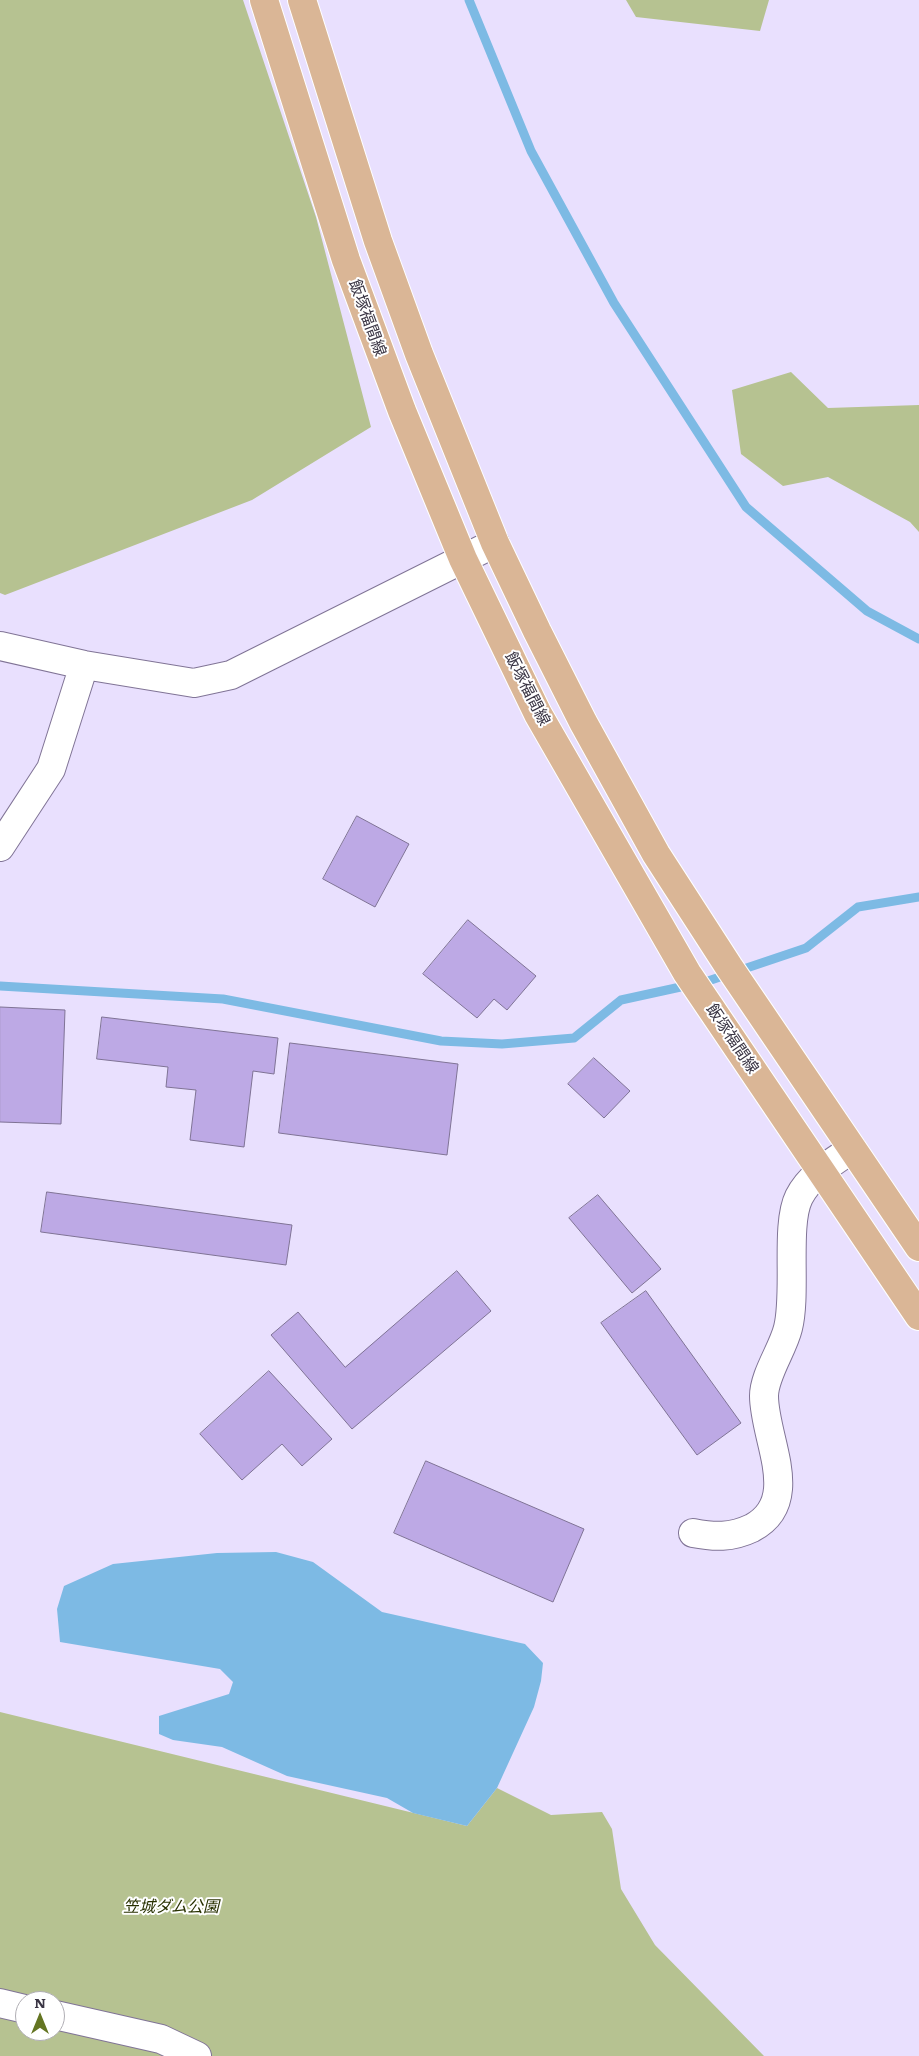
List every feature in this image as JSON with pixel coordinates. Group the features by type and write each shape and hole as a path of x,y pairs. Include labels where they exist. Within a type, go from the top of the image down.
{"main road":[{"name":"飯塚福間線","path":"264,0 346,260 402,411 463,559 538,714 674,950 919,1316"},
{"path":"302,0 378,240 419,354 495,543 588,730 656,854 763,1018 919,1248"}],"street":[{"path":"0,646 84,665 194,683 232,675 495,543"},
{"path":"0,847 51,769 84,665"},
{"path":"693,1533 716,1538 746,1531 761,1523 776,1505 778,1473 764,1395 788,1328 792,1284 793,1224 799,1197 820,1170 852,1149"},
{"path":"0,2003 15,2007"},
{"path":"65,2017 161,2039 197,2056"}],"green space":[{"path":"0,0 243,0 316,217 371,427 252,500 5,595 0,593"},
{"path":"626,0 769,0 760,31 636,17"},
{"path":"791,372 828,408 919,405 919,532 910,522 828,477 783,486 741,454 732,390"},
{"name":"笠城ダム公園","path":"0,1712 467,1826 497,1788 551,1815 602,1812 612,1829 621,1889 655,1945 764,2056 0,2056"}],"water":[{"path":"276,1552 313,1562 382,1612 525,1644 543,1663 541,1681 534,1707 497,1788 467,1826 413,1813 387,1798 287,1776 222,1747 173,1740 159,1734 159,1716 229,1694 233,1682 220,1669 60,1642 57,1609 64,1586 113,1564 217,1553"}],"building":[{"path":"357,816 409,844 375,907 323,879"},
{"path":"468,920 536,976 507,1010 494,999 477,1018 423,974"},
{"path":"0,1007 65,1010 61,1124 0,1122"},
{"path":"102,1017 278,1038 274,1074 253,1071 244,1147 190,1140 196,1090 166,1087 168,1067 97,1059"},
{"path":"290,1043 458,1064 447,1155 279,1133"},
{"path":"594,1058 630,1091 604,1118 568,1084"},
{"path":"47,1192 292,1225 286,1265 41,1232"},
{"path":"598,1195 661,1269 632,1293 569,1218"},
{"path":"457,1271 491,1311 352,1429 271,1335 298,1312 345,1367"},
{"path":"646,1291 741,1423 697,1455 601,1323"},
{"path":"269,1371 332,1439 302,1466 282,1444 242,1480 200,1434"},
{"path":"426,1461 584,1529 553,1602 394,1533"}],"waterway":[{"path":"469,0 531,151 614,303 746,507 867,611 919,639"},
{"path":"0,986 223,999 441,1041 502,1044 574,1038 621,1000 708,981 806,948 858,907 919,897"}]}
